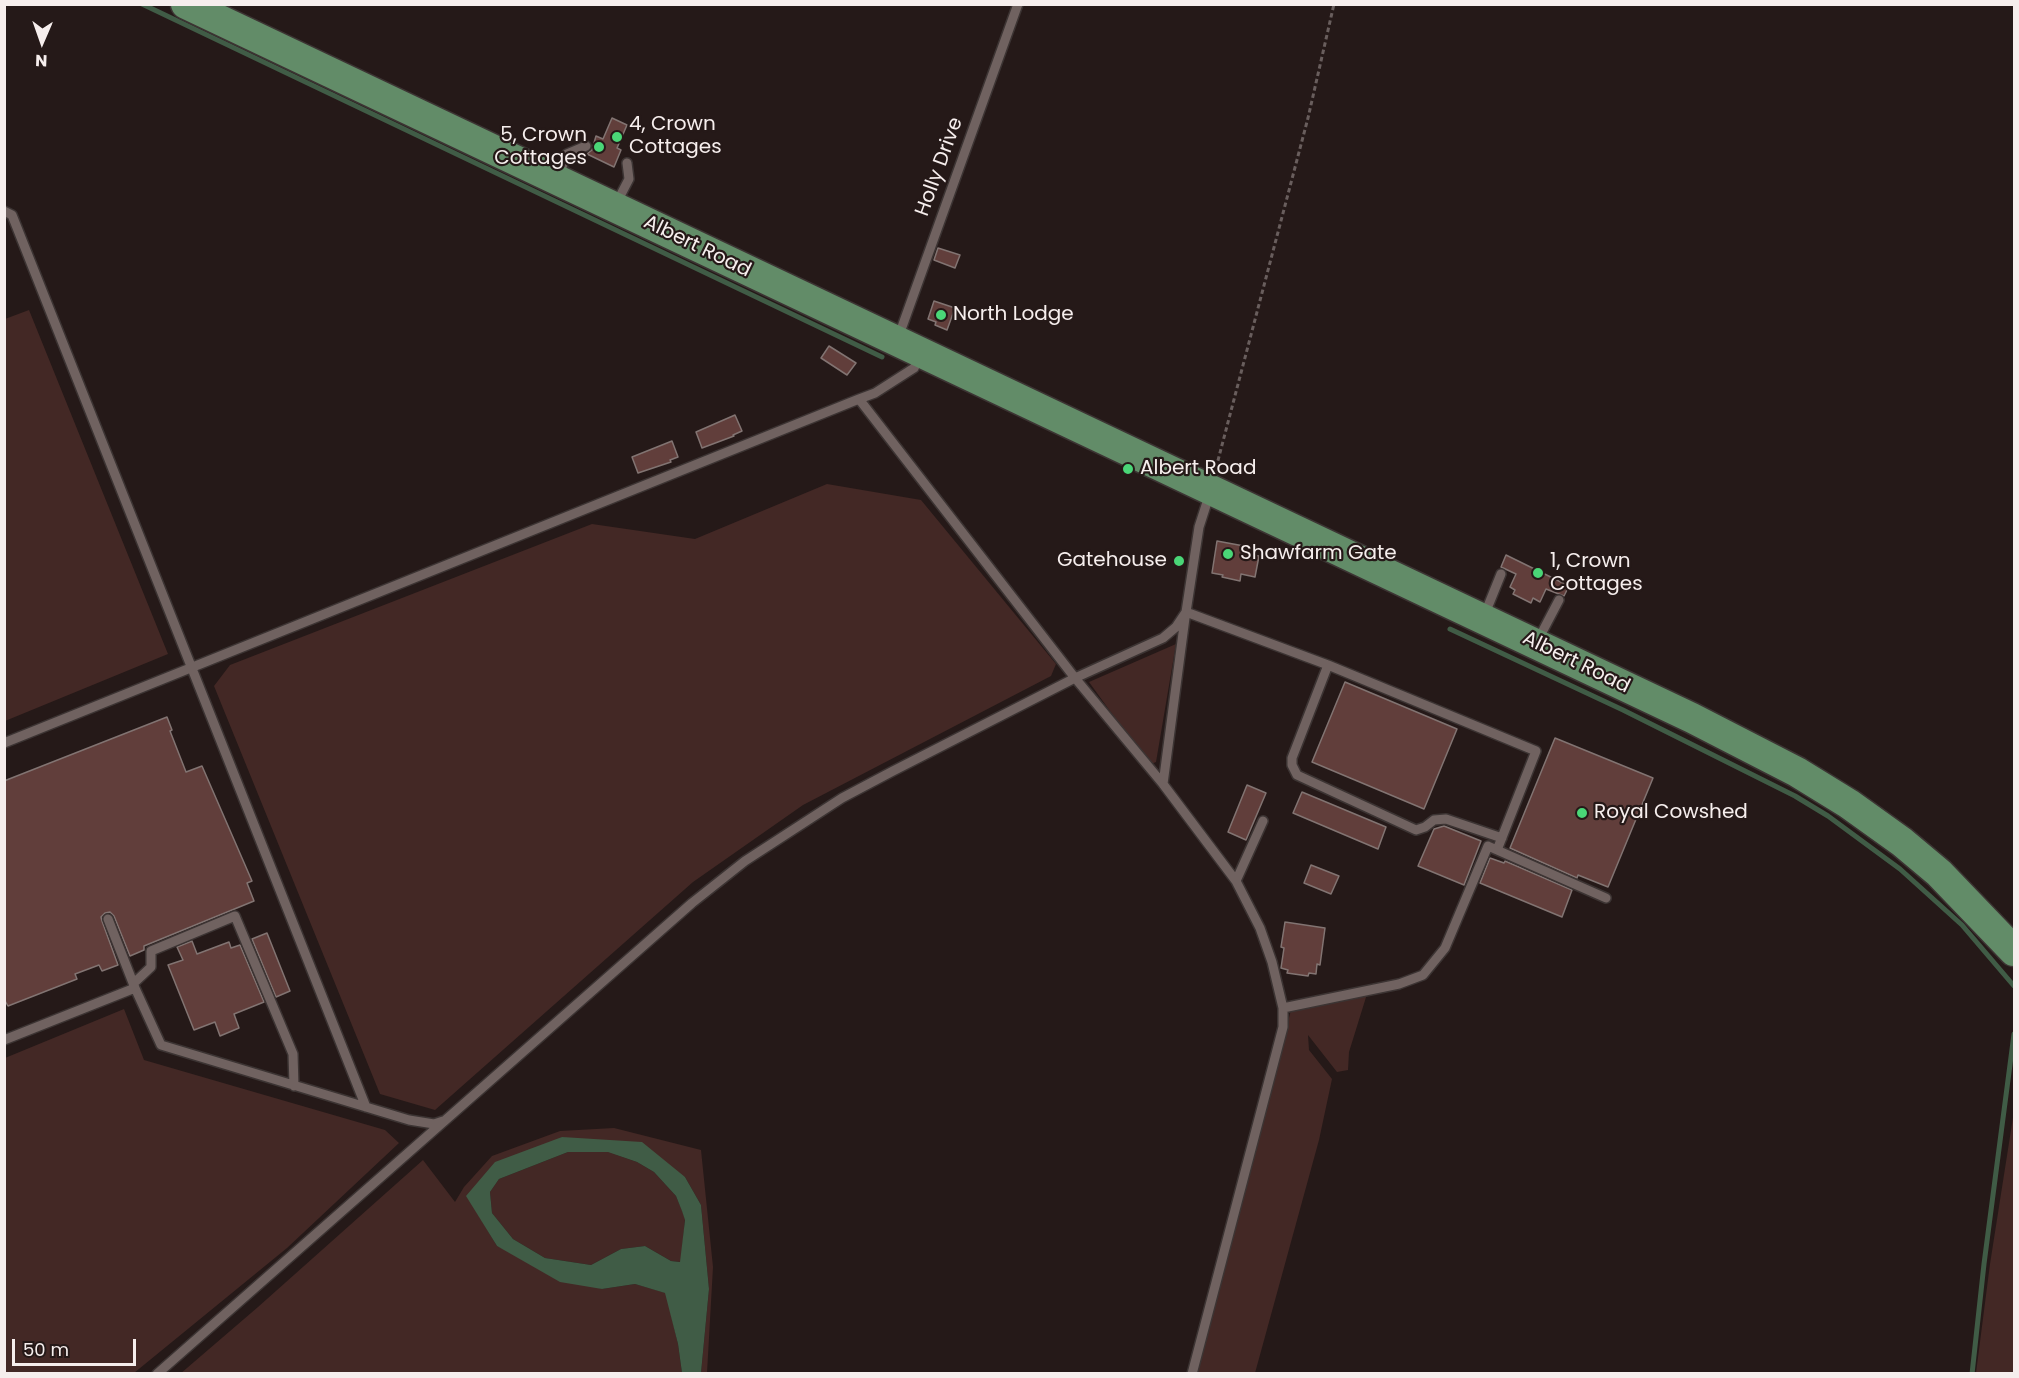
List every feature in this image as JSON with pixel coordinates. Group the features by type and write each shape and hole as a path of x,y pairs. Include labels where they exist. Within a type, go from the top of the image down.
{"main road":[{"name":"Albert Road","path":"186,4 1536,644 1797,772 1849,804 1902,842 1939,873 2014,951"}],"lane":[{"name":"Holly Drive","path":"909,348 1018,4"},
{"path":"557,180 567,154 586,146"},
{"path":"615,207 629,179 627,163"},
{"path":"4,211 12,215 366,1107"},
{"path":"4,743 875,393 914,368 909,348"},
{"path":"860,399 1075,678 1163,784 1236,881 1260,928 1272,962 1283,1008 1282,1027 1192,1374"},
{"path":"1163,784 1187,592 1199,526 1210,491"},
{"path":"1483,619 1501,574"},
{"path":"1536,644 1559,600"},
{"path":"158,1374 692,903 745,861 842,798 1075,678 1163,638 1176,627 1186,612"},
{"path":"1186,612 1328,666 1536,751 1497,850"},
{"path":"1328,666 1292,758 1292,765 1298,775 1416,830 1434,820 1446,819 1503,838"},
{"path":"1236,881 1263,821"},
{"path":"1283,1008 1399,984 1423,975 1445,948 1488,846 1605,898"},
{"path":"4,1040 134,986 151,967 151,951 235,916 293,1054 294,1086"},
{"path":"108,919 134,986 161,1045 424,1123 445,1121"}],"path":[{"path":"1210,491 1308,118 1334,4"}],"shaded area":[{"path":"29,310 168,654 5,721 5,319"},
{"path":"827,484 921,500 1056,664 1051,676 803,805 693,882 435,1110 380,1094 214,686 230,665 592,524 695,539"},
{"path":"1176,644 1156,762 1149,765 1089,682"},
{"path":"1367,994 1349,1052 1348,1070 1337,1072 1308,1035 1309,1050 1332,1079 1319,1140 1255,1373 1197,1374 1291,1010"},
{"path":"124,1009 144,1060 385,1130 399,1143 287,1248 134,1373 5,1373 5,1058"},
{"path":"2014,1111 2014,1373 1976,1373 1990,1264"},
{"path":"614,1128 701,1150 713,1267 707,1373 701,1373 709,1289 701,1205 685,1177 562,1137 467,1196 497,1246 602,1289 635,1284 666,1293 682,1373 180,1374 423,1160 455,1202 464,1187 492,1156 560,1131"},
{"path":"562,1137 642,1142 685,1177 701,1205 709,1289 701,1373 682,1373 678,1344 665,1293 635,1284 602,1289 560,1282 497,1246 466,1196 495,1162","holes":["568,1152 608,1152 637,1162 654,1172 676,1196 685,1220 680,1262 671,1261 645,1246 621,1249 591,1265 545,1258 513,1239 492,1213 490,1192 499,1179"]},
{"path":"568,1152 608,1152 637,1162 654,1172 676,1196 685,1219 681,1262 671,1261 645,1246 621,1249 591,1265 545,1258 513,1239 492,1213 490,1192 499,1179"}],"building":[{"path":"612,118 627,125 617,148 621,150 614,167 587,154 592,150 596,136 603,139"},
{"path":"938,248 960,255 955,268 934,260"},
{"name":"North Lodge","path":"934,301 955,308 947,330 928,319"},
{"path":"829,346 856,363 847,375 821,358"},
{"path":"735,415 742,431 702,448 696,432"},
{"path":"672,441 678,457 670,460 671,462 638,473 632,457"},
{"name":"Shawfarm Gate","path":"1217,541 1244,546 1243,553 1259,556 1255,577 1241,574 1240,581 1212,573"},
{"path":"1506,555 1569,586 1564,596 1546,589 1540,602 1533,598 1531,603 1513,594 1515,590 1510,587 1516,574 1501,567"},
{"path":"1345,682 1457,729 1424,809 1312,762"},
{"path":"167,717 186,772 202,766 252,881 247,883 254,901 144,946 144,950 130,956 114,916 110,912 105,913 101,917 118,965 102,971 99,965 75,974 77,979 8,1006 4,999 4,781"},
{"name":"Royal Cowshed","path":"1555,738 1653,778 1608,887 1578,875 1577,878 1510,848"},
{"path":"1247,785 1266,793 1246,840 1228,832"},
{"path":"1302,792 1386,827 1378,849 1293,813"},
{"path":"1444,826 1481,841 1464,885 1418,866 1434,829"},
{"path":"1490,858 1504,863 1505,861 1572,890 1562,917 1480,883"},
{"path":"1311,865 1339,876 1331,894 1304,883"},
{"path":"1285,922 1325,928 1320,965 1317,964 1316,974 1309,973 1308,976 1287,973 1288,970 1281,968 1284,948 1281,947"},
{"path":"267,933 290,991 276,997 252,939"},
{"path":"192,941 197,954 229,942 231,948 240,945 264,1002 234,1014 239,1028 220,1036 215,1022 194,1030 168,965 183,960 177,947"}],"waterway":[{"path":"142,4 882,357"},
{"path":"1450,629 1623,710 1795,796 1828,816 1900,869 1962,925 2014,986"},
{"path":"1972,1374 2014,1034"}],"place":[{"name":"4, Crown Cottages","path":"617,137"},
{"name":"5, Crown Cottages","path":"599,147"},
{"name":"North Lodge","path":"941,315"},
{"name":"Albert Road","path":"1128,469"},
{"name":"Shawfarm Gate","path":"1228,554"},
{"name":"Gatehouse","path":"1179,561"},
{"name":"1, Crown Cottages","path":"1538,573"},
{"name":"Royal Cowshed","path":"1582,813"}]}
